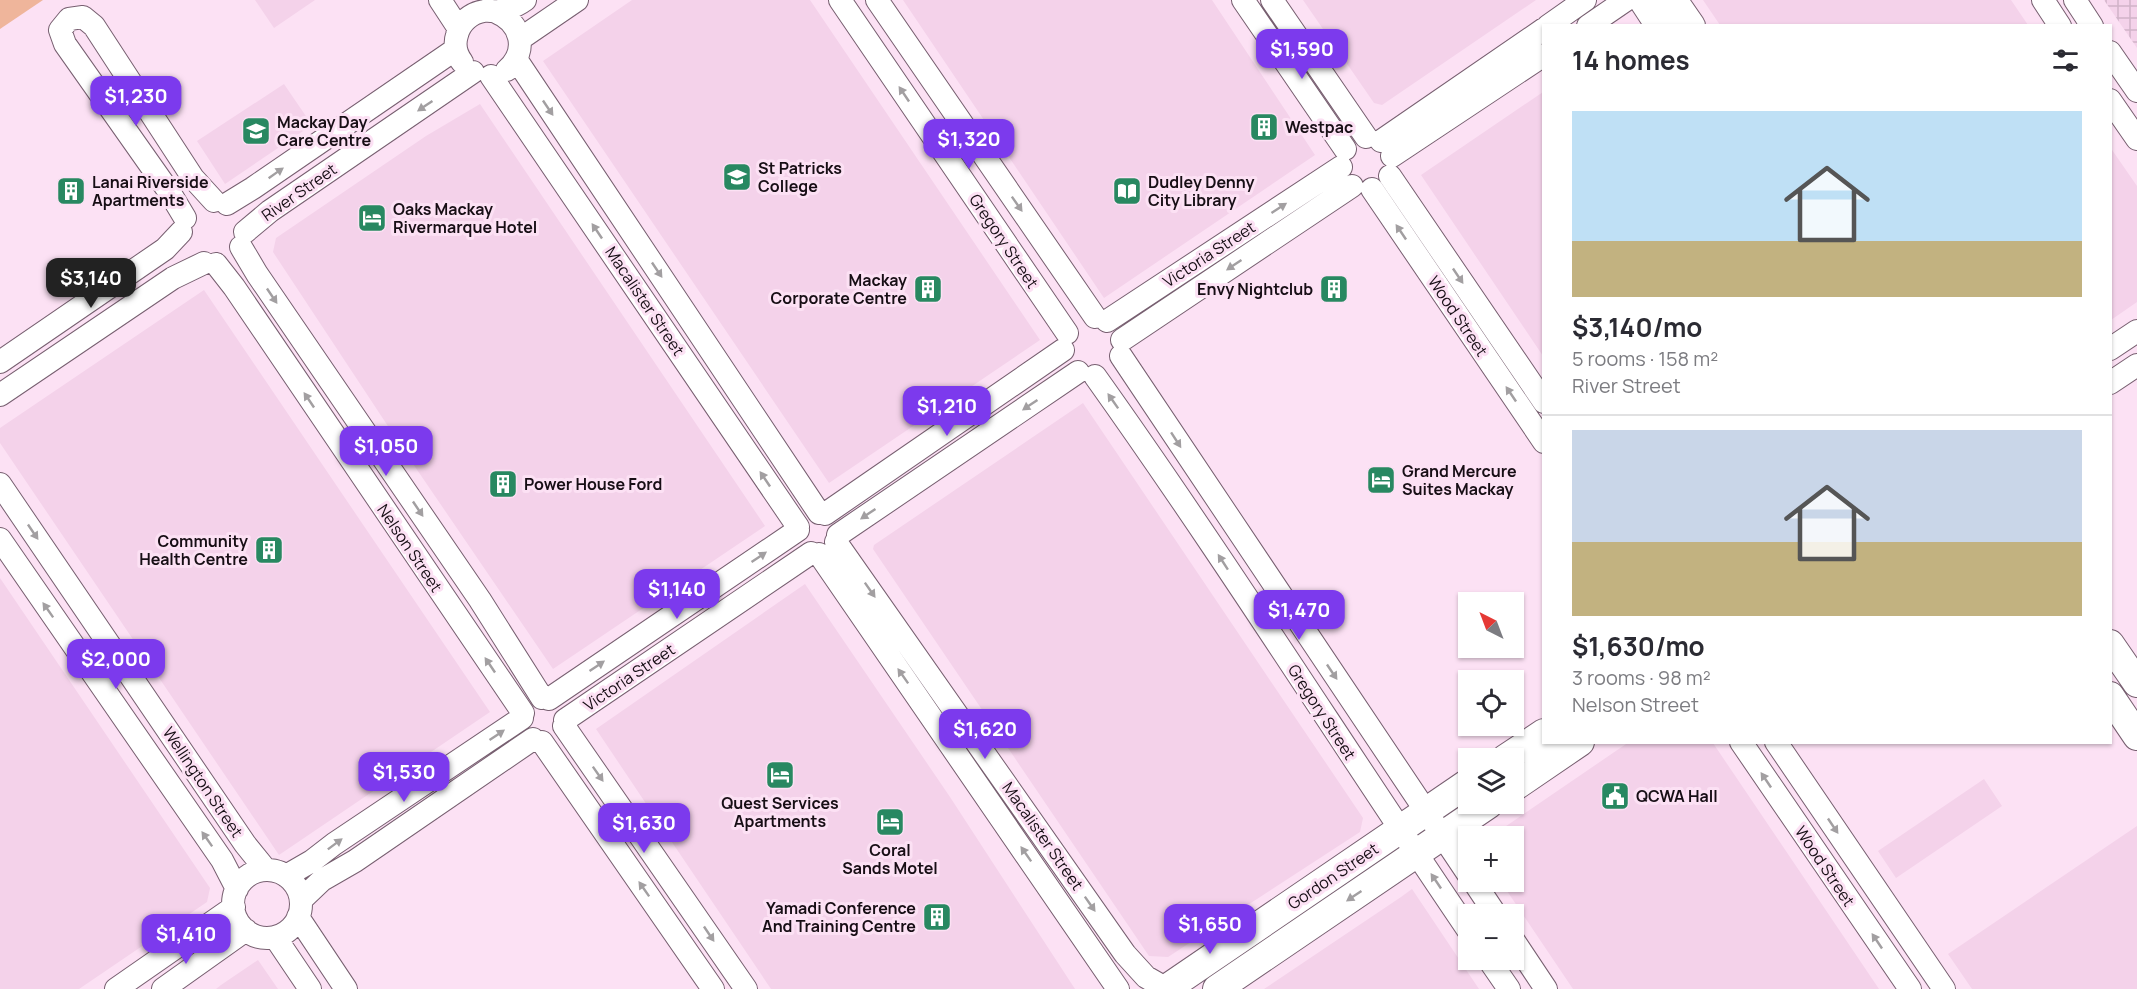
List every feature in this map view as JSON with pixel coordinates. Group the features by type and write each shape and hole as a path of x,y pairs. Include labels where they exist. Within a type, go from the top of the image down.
{"main road":[{"path":"1643,0 1659,24"},
{"path":"1673,0 1689,24"},
{"path":"2112,647 2137,683"},
{"path":"2112,699 2137,736"},
{"path":"1522,748 1542,734"},
{"path":"1524,780 1577,744"},
{"name":"Gordon Street","path":"1167,989 1458,790"},
{"name":"Gordon Street","path":"1217,989 1474,814"},
{"path":"1195,989 1212,978 1246,969"}],"street":[{"path":"440,0 457,39 459,58 465,66 482,74 506,70 518,49 577,0"},
{"path":"457,39 465,21 473,14 485,8 514,7 525,0"},
{"name":"Gregory Street","path":"840,0 1065,342"},
{"name":"Gregory Street","path":"877,0 1101,319"},
{"name":"Wood Street","path":"1272,0 1301,44 1367,163 1542,439"},
{"path":"1551,24 1585,0"},
{"path":"1590,24 1626,0"},
{"path":"2043,0 2059,24"},
{"path":"2075,0 2091,24"},
{"name":"Wood Street","path":"1250,2 1282,56 1367,163 1542,399"},
{"path":"485,8 512,21 518,49"},
{"path":"0,395 173,278 210,264 226,261 235,255 243,239 240,215 220,202 193,178 94,26 83,17 69,19 60,30 65,44 170,193 183,225 183,243 188,252 195,259 210,264"},
{"name":"Victoria Street","path":"1121,348 1542,31"},
{"name":"River Street","path":"220,202 253,188 457,39"},
{"path":"1282,56 1301,44"},
{"name":"Macalister Street","path":"518,49 822,514"},
{"path":"2112,55 2137,91"},
{"name":"Victoria Street","path":"1101,319 1367,163 1542,56"},
{"name":"River Street","path":"243,239 260,218 482,74"},
{"name":"Macalister Street","path":"482,74 798,529"},
{"path":"2112,103 2137,140"},
{"path":"0,362 165,249 197,206 220,202"},
{"name":"Nelson Street","path":"243,239 257,274 545,699"},
{"name":"Nelson Street","path":"210,264 522,716"},
{"path":"822,514 834,520 826,546 802,547 799,542 798,529 804,518 822,514 1065,342 1079,321 1101,319 1119,332 1121,348 1111,370 1087,374 1071,367 1065,342"},
{"path":"2112,348 2137,331"},
{"name":"Gregory Street","path":"1121,348 1458,858"},
{"path":"2112,382 2137,365"},
{"name":"Gregory Street","path":"1087,374 1159,465 1458,915"},
{"name":"Victoria Street","path":"565,723 826,546 1087,374"},
{"name":"Wellington Street","path":"0,484 245,844 276,873"},
{"name":"Victoria Street","path":"545,699 798,529"},
{"name":"Wellington Street","path":"0,539 222,860 235,898"},
{"name":"Macalister Street","path":"826,546 1125,954 1146,977 1167,989"},
{"name":"Macalister Street","path":"826,546 1118,989"},
{"path":"116,989 235,898 249,876 276,873 312,861 522,716 530,703 545,699 561,706 565,723 746,989"},
{"path":"522,716 524,730 538,741 713,989"},
{"path":"235,898 240,924 246,930 264,938 284,933 292,926 300,909 322,880 538,741 556,738 565,723"},
{"name":"Wood Street","path":"1742,744 1910,989"},
{"name":"Wood Street","path":"1777,744 1944,989"},
{"path":"276,873 298,890 300,909 346,989"},
{"path":"163,989 246,930"},
{"path":"275,937 310,989"},
{"path":"1104,968 1120,974 1125,970 1125,954"},
{"path":"1524,956 1546,989"},
{"path":"1496,970 1509,989"}],"shaded area":[{"path":"0,0 43,0 0,29"},
{"path":"255,0 315,0 274,28"},
{"path":"632,0 810,0 1040,340 829,483 543,61"},
{"path":"903,0 1212,0 1315,155 1104,298"},
{"path":"1303,0 1536,0 1382,105 1374,103"},
{"path":"1703,0 2011,0 2027,24 1719,24"},
{"path":"2104,0 2137,0 2137,48"},
{"path":"284,84 312,125 225,184 197,141"},
{"path":"1542,93 1542,355 1421,175"},
{"path":"480,104 765,526 553,669 409,458 273,252 276,238 426,136"},
{"path":"2112,150 2137,186 2137,302 2112,319"},
{"path":"204,290 490,712 279,855 0,443 0,428"},
{"path":"1083,403 1363,818 1360,832 1168,957 1149,956 873,549 874,545"},
{"path":"0,578 210,888 207,902 79,989 0,989"},
{"path":"805,584 950,797 1075,989 771,989 596,729"},
{"path":"1626,744 1714,744 1879,989 1573,989 1524,916 1524,904 1516,904 1508,892 1524,892 1524,826 1506,826"},
{"path":"1984,779 2002,806 1896,878 1878,851"},
{"path":"2137,826 2137,989 1972,989 1948,954"},
{"path":"1412,889 1458,958 1458,970 1466,970 1479,989 1264,989"},
{"path":"258,960 278,989 216,989 221,985"}],"place":[{"name":"Westpac","path":"1264,127"},
{"name":"Mackay Day Care Centre","path":"256,131"},
{"name":"St Patricks College","path":"737,177"},
{"name":"Lanai Riverside Apartments","path":"71,191"},
{"name":"Dudley Denny City Library","path":"1127,191"},
{"name":"Oaks Mackay Rivermarque Hotel","path":"372,218"},
{"name":"Mackay Corporate Centre","path":"928,289"},
{"name":"Envy Nightclub","path":"1334,289"},
{"name":"Grand Mercure Suites Mackay","path":"1381,480"},
{"name":"Power House Ford","path":"503,484"},
{"name":"Community Health Centre","path":"269,550"},
{"name":"Quest Services Apartments","path":"780,775"},
{"name":"QCWA Hall","path":"1615,796"},
{"name":"Coral Sands Motel","path":"890,822"},
{"name":"Yamadi Conference And Training Centre","path":"937,917"}]}
